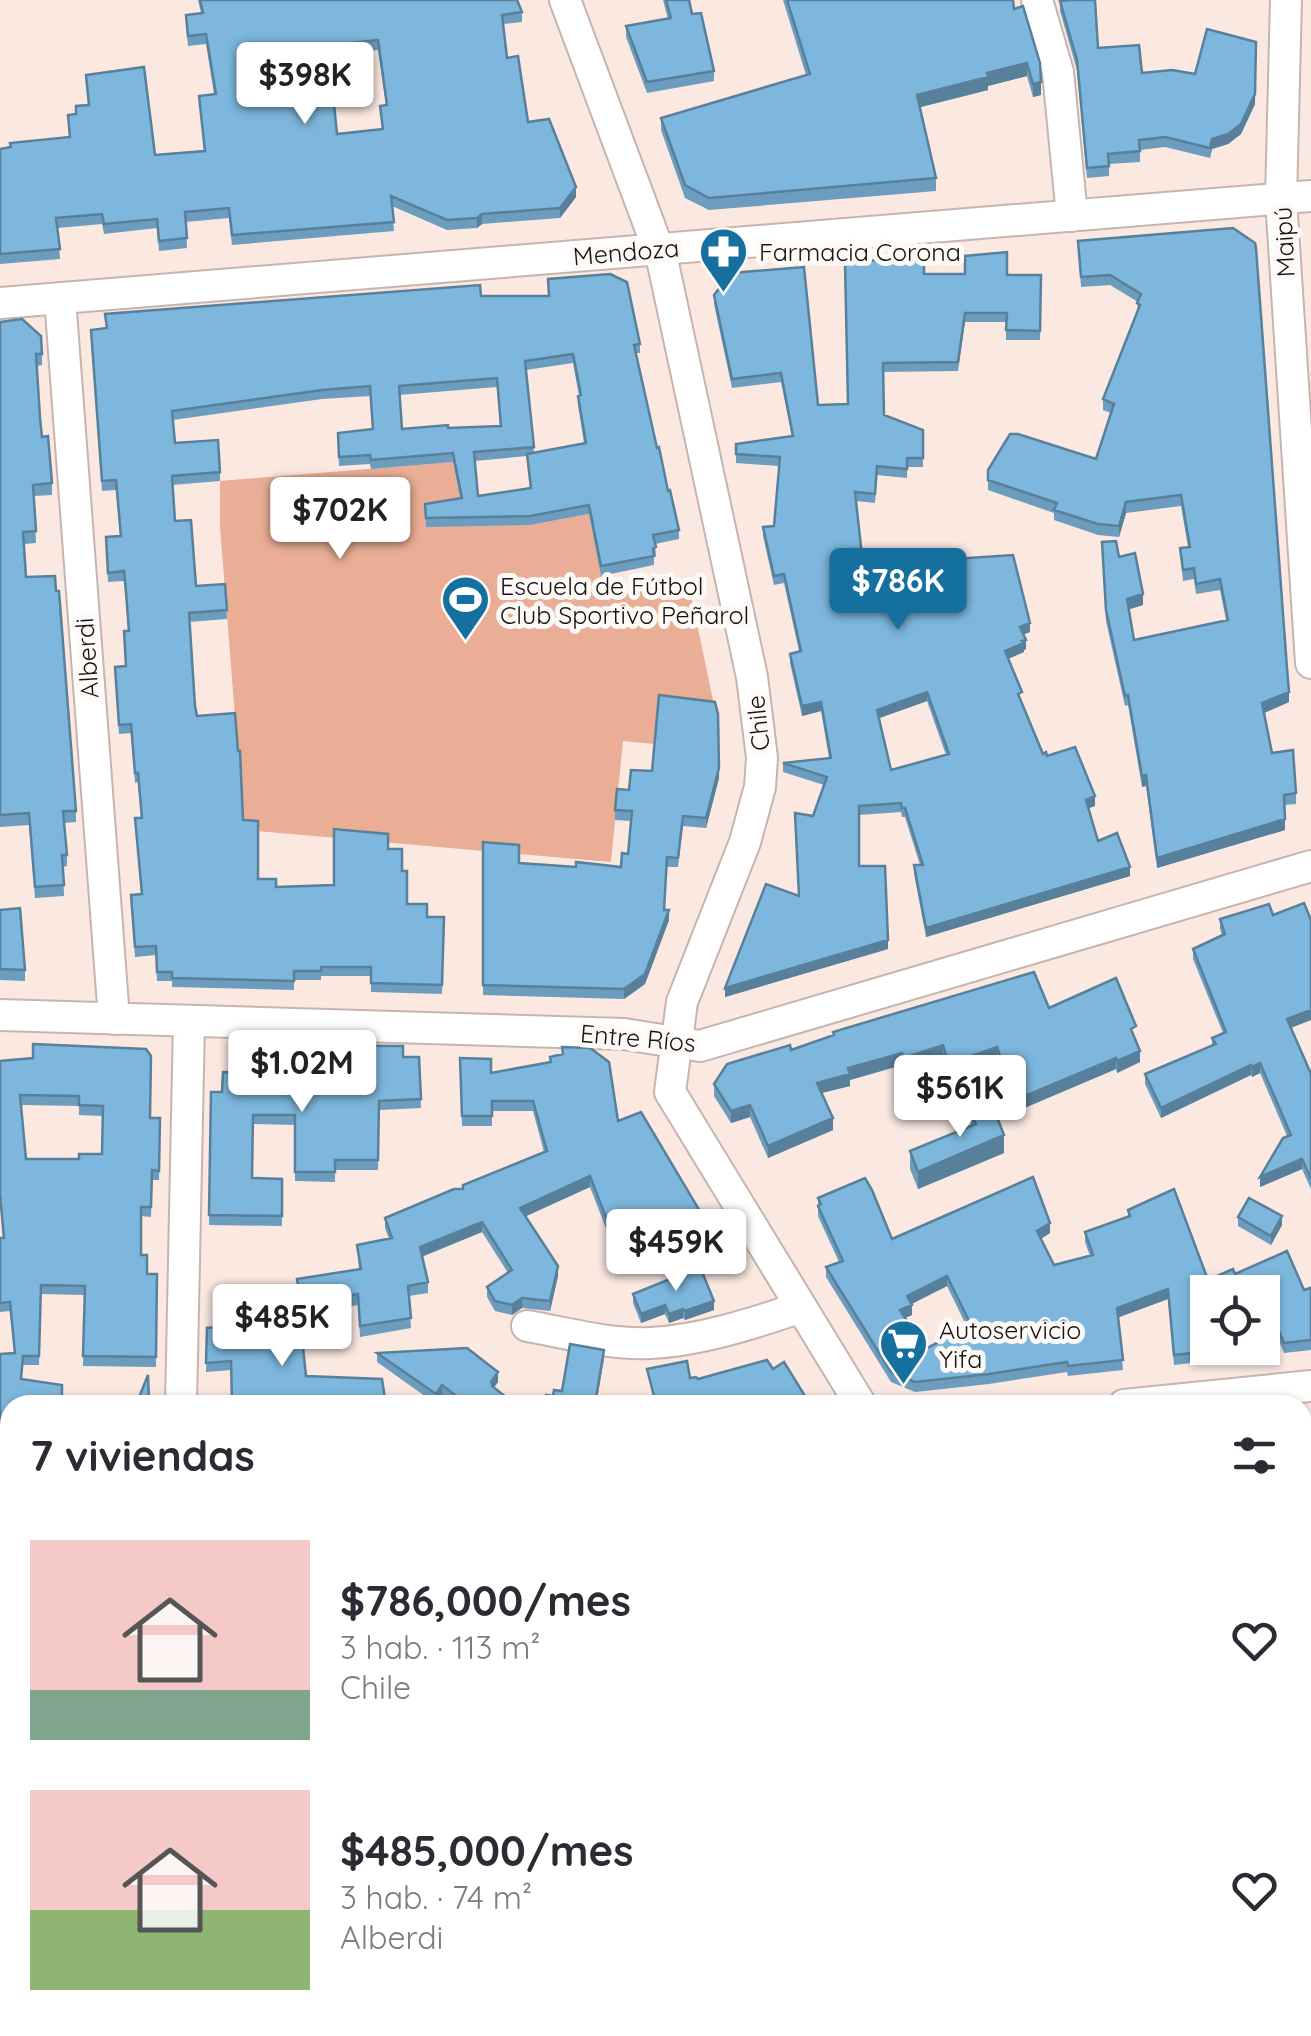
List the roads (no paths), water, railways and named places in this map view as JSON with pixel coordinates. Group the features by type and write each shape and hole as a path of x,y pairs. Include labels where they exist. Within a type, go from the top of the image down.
{"street":[{"name":"Chile","path":"565,0 659,250 752,677 762,758 760,787 751,821 682,1002 670,1092 855,1395"},
{"path":"1038,0 1058,72 1072,216"},
{"name":"Maipú","path":"1286,0 1311,664"},
{"name":"Mendoza","path":"0,303 1296,198"},
{"name":"Alberdi","path":"60,298 114,1018"},
{"name":"Entre Ríos","path":"0,1015 624,1034 700,1046 1311,866"},
{"path":"181,1395 189,1021"},
{"path":"528,1326 606,1340 651,1343 684,1339 801,1307"},
{"path":"1222,1395 1311,1386"}],"place":[{"name":"Farmacia Corona","path":"724,294"},
{"name":"Escuela de Fútbol Club Sportivo Peñarol","path":"465,642"},
{"name":"Autoservicio Yifa","path":"904,1386"}]}
